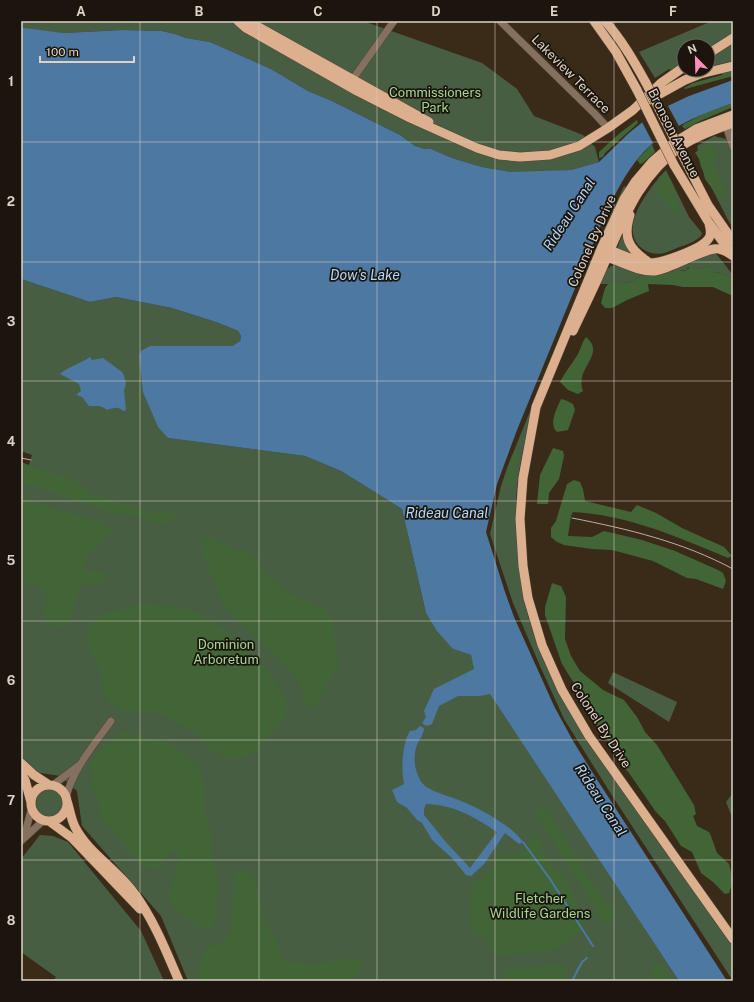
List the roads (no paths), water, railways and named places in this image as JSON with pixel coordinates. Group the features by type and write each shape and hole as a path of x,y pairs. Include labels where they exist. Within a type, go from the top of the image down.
{"main road":[{"path":"238,21 246,28 417,114 450,136 477,148 499,155 520,157 550,155 579,146 608,128 637,106 661,83 676,73"},
{"path":"248,21 351,82"},
{"name":"Bronson Avenue","path":"594,21 616,52 637,90 674,165 709,223 733,255"},
{"name":"Bronson Avenue","path":"606,21 628,50 646,82 708,205 733,241"},
{"path":"716,49 733,38"},
{"path":"637,106 685,80 700,74 733,66"},
{"name":"Colonel By Drive","path":"606,252 627,210 656,169 672,154 690,141 730,122"},
{"name":"Colonel By Drive","path":"730,122 689,133 675,142 652,162 635,182 624,199 606,252 534,425 523,478 520,531 526,588 536,627 562,690 582,724 733,939"},
{"path":"637,194 627,223 627,235 629,244 649,263"},
{"path":"606,252 649,263 668,259 702,245 708,240 711,234 709,223"},
{"path":"606,252 639,269 649,271 665,268 712,249 721,249 733,255"},
{"path":"21,763 34,775 51,785 62,789 67,799 73,823 82,839 134,892 161,939 178,981"},
{"path":"21,774 25,780 31,804 36,815 72,838 150,918"},
{"path":"31,804 32,797 39,788 51,785"},
{"path":"47,821 58,819 64,813 66,810 67,799"}],"street":[{"path":"351,82 394,21"},
{"name":"Lakeview Terrace","path":"500,21 596,114 608,128"},
{"path":"730,122 733,146"},
{"path":"67,799 70,783 79,764 111,721"},
{"path":"51,785 79,764"},
{"path":"22,839 31,804"},
{"path":"22,839 47,821"}],"water":[{"name":"Dow's Lake","path":"24,28 64,33 122,30 162,31 186,38 210,42 271,69 308,91 332,101 400,135 415,146 431,149 452,158 482,167 511,172 571,170 599,162 629,133 655,112 689,96 733,80 733,103 680,125 661,137 644,151 619,187 605,215 517,430 497,484 486,532 514,617 554,706 573,741 596,778 727,981 679,981 490,694 480,696 458,696 439,706 432,724 426,726 422,723 426,717 424,711 434,689 474,669 471,655 453,649 437,631 426,613 402,509 341,471 305,456 168,438 158,427 143,392 139,355 141,351 150,346 232,346 240,341 241,336 238,331 219,323 172,308 116,297 90,302 21,279 21,29"},
{"path":"90,357 92,360 103,358 122,372 126,384 124,390 126,410 123,411 119,408 115,408 107,410 101,407 89,406 82,397 76,395 81,391 79,384 60,374"},
{"path":"420,726 424,728 416,748 415,758 416,770 423,784 432,790 483,811 511,829 523,842 519,844 505,833 484,864 471,876 466,875 453,859 432,840 422,823 417,820 407,808 397,802 392,790 404,784 402,764 405,743 410,731 416,730","holes":["426,804 455,809 497,832 470,868 424,815"]}],"waterway":[{"path":"523,842 550,879 593,946"},
{"path":"572,981 582,962 587,958"}],"tram line":[{"path":"21,458 31,460"},
{"path":"572,518 634,532 675,544 695,551 733,569"}],"park label":[{"name":"Commissioners Park","path":"435,100"},
{"name":"Dominion Arboretum","path":"226,652"},
{"name":"Fletcher Wildlife Gardens","path":"540,906"}],"water label":[{"name":"Rideau Canal","path":"569,214"},
{"name":"Rideau Canal","path":"447,513"},
{"name":"Rideau Canal","path":"601,800"}]}
